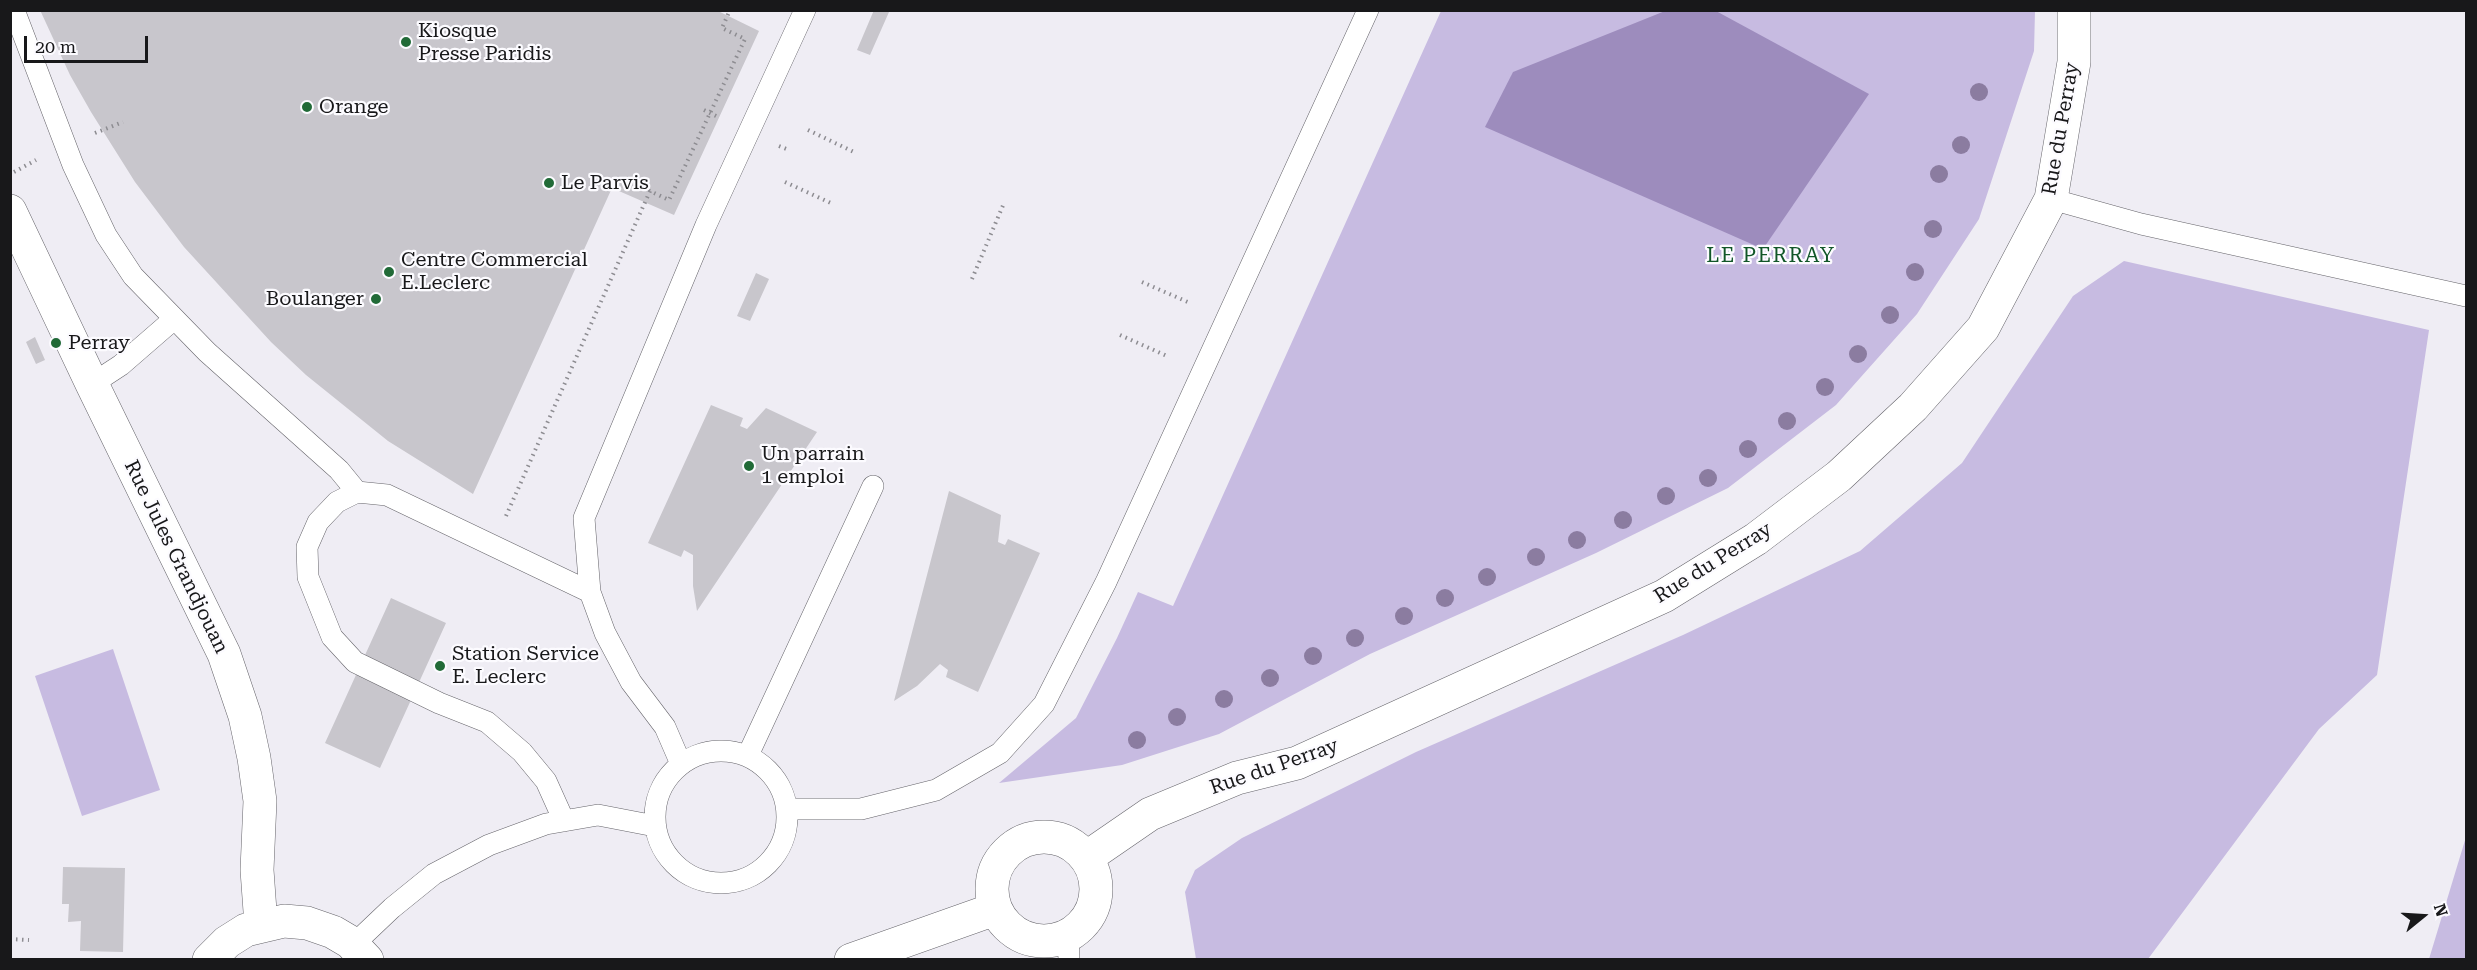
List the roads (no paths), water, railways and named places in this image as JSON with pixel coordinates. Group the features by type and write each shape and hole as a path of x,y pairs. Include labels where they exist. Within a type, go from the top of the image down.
{"street":[{"name":"Rue du Perray","path":"1086,858 1150,814 1237,778 1297,763 1664,596 1756,539 1839,476 1897,422 1983,328 2051,199 2074,62 2074,10"},
{"name":"Rue Jules Grandjouan","path":"10,211 224,654 255,758 260,801 257,870 261,925"},
{"path":"1043,836 1060,839 1075,846 1086,858 1095,875 1096,892 1092,910 1069,948 1051,941 1033,941 1017,935 1004,924 994,909 991,892 992,875 1000,860 1011,847 1026,838 1043,836"},
{"path":"851,960 994,909"},
{"path":"209,960 233,938 261,925 284,921 306,923 333,932 360,952"}],"lane":[{"path":"14,10 73,165 106,235 133,276 207,352 339,470 357,492"},
{"path":"681,764 665,727 631,682 605,633 590,592 584,518 706,225 805,10"},
{"path":"787,809 861,809 936,790 1000,753 1044,704 1106,582 1368,10"},
{"path":"2051,199 2141,224 2466,296"},
{"path":"92,384 121,365 174,319"},
{"path":"748,755 873,486"},
{"path":"564,820 546,781 522,752 487,722 439,703 355,662 332,637 308,578 307,547 318,522 337,502 357,492 387,495 590,592"},
{"path":"713,750 748,755 767,769 781,787 787,809 786,832 777,853 761,870 741,881 718,883 696,878 676,866 663,848 655,826 655,808 660,791 669,776 681,764 696,755 713,750"},
{"path":"360,952 392,908 434,874 489,845 546,824 598,815 655,826"}],"place":[{"name":"Kiosque Presse Paridis","path":"406,42"},
{"name":"Orange","path":"307,107"},
{"name":"Le Parvis","path":"549,183"},
{"name":"Centre Commercial E.Leclerc","path":"389,272"},
{"name":"Boulanger","path":"376,299"},
{"name":"Perray","path":"56,343"},
{"name":"Un parrain 1 emploi","path":"749,466"},
{"name":"Station Service E. Leclerc","path":"440,666"}],"district":[{"name":"LE PERRAY","path":"1771,256"}]}
